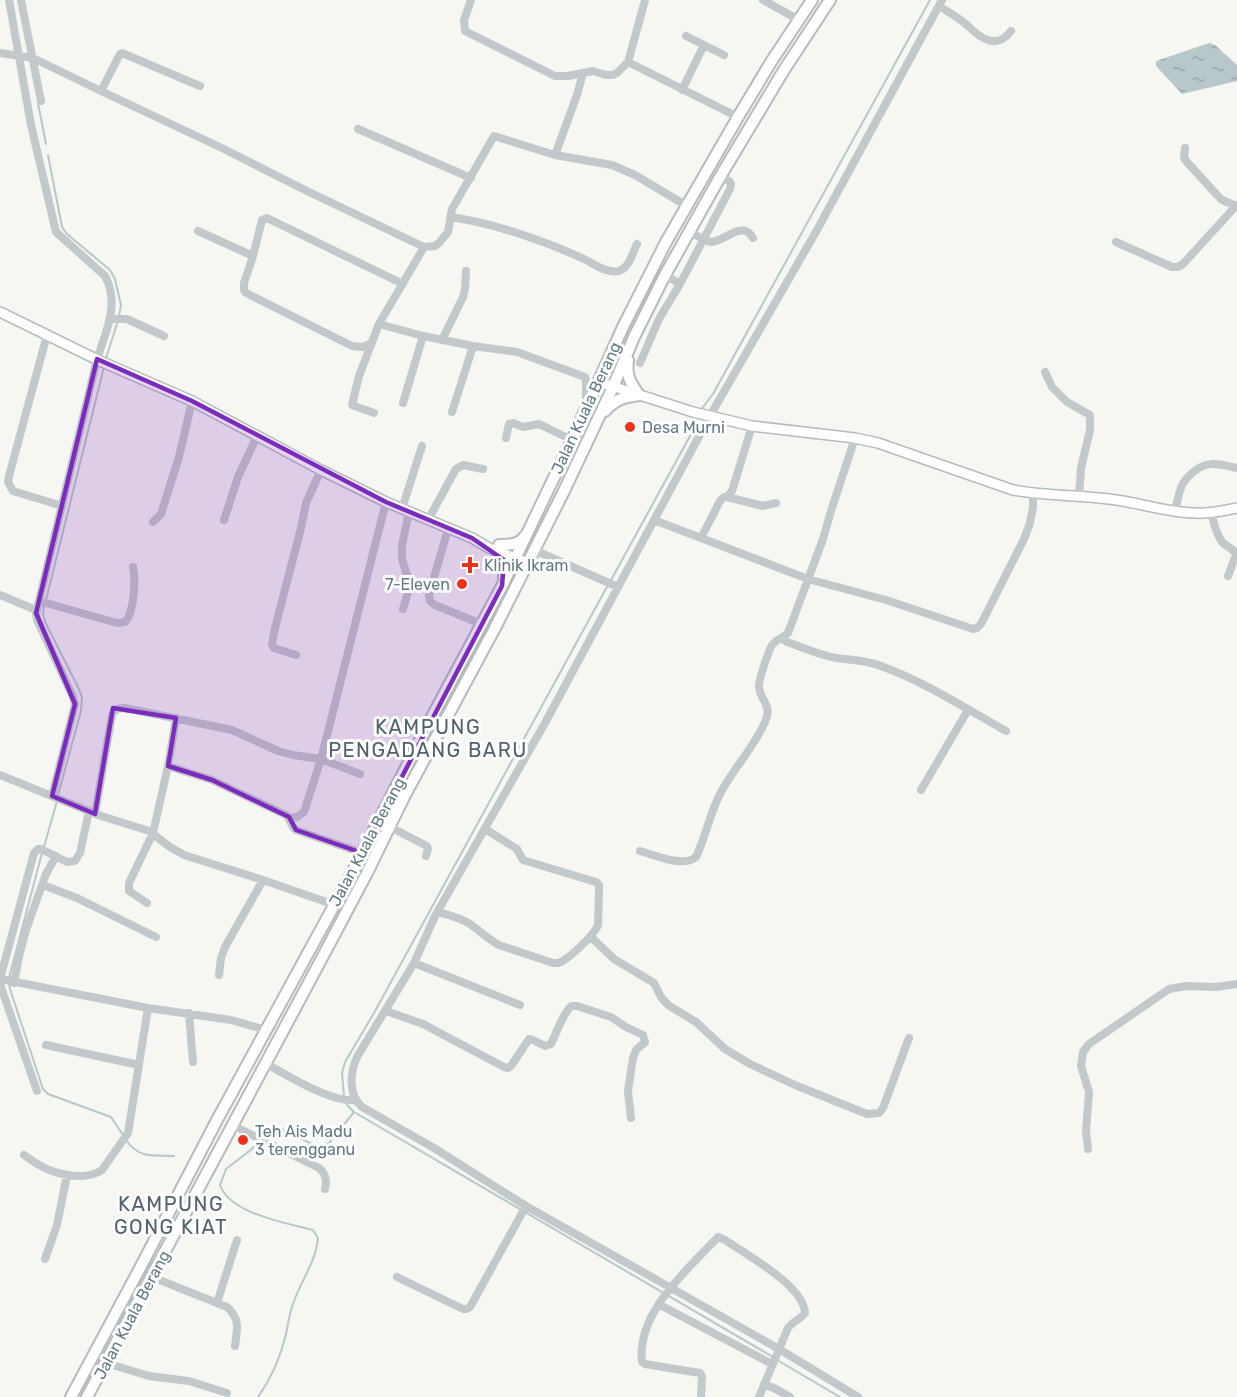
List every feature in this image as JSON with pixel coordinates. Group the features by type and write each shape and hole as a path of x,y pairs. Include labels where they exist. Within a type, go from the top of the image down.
{"highway":[{"name":"Jalan Kuala Berang","path":"71,1397 335,905 502,586 623,327 687,206 771,62 812,0"},
{"name":"Jalan Kuala Berang","path":"87,1397 322,958 495,628 559,512 564,491 634,337 665,275 784,70 830,0"},
{"path":"623,327 633,329 639,316 646,312"},
{"path":"591,434 610,405 626,397 639,395 627,375 634,337"},
{"path":"502,586 505,565 498,548 516,544 528,534"},
{"name":"Jalan Kuala Berang","path":"495,628 517,600 533,558"},
{"path":"87,1367 98,1360 106,1363"}],"main road":[{"path":"0,312 98,360 192,401 386,502 448,529 517,555 533,558"},
{"path":"599,382 693,412 752,426 855,438 878,443 1013,490 1033,494 1112,499 1175,512 1210,513 1237,508"}],"street":[{"path":"9,0 31,125 55,230 105,276 110,284 112,307 62,506 43,603 36,610"},
{"path":"21,0 41,100"},
{"path":"471,0 464,20 464,29 467,32 555,76 593,71 606,75 618,74 628,62 645,0"},
{"path":"764,0 799,20"},
{"path":"354,1100 353,1067 414,963 438,912 544,723 615,586 654,520 709,416 817,230 941,3 971,30 990,41 1001,41 1011,31"},
{"path":"686,36 724,55"},
{"path":"682,90 704,45"},
{"path":"0,53 32,58 224,148 424,247 435,246 448,232 452,209 494,136 555,155 612,165 635,175 687,206"},
{"path":"101,91 122,53 200,86"},
{"path":"628,62 738,117"},
{"path":"555,155 578,95 583,73"},
{"path":"358,129 471,178"},
{"path":"1116,242 1172,267 1178,267 1237,205 1222,200 1186,162 1185,148"},
{"path":"640,363 659,319 730,189 729,181 720,177"},
{"path":"450,217 476,221 557,247 613,271 626,267 637,244"},
{"path":"372,343 363,347 352,346 246,293 244,283 262,220 266,218 403,284"},
{"path":"198,231 253,256"},
{"path":"689,231 712,242 741,231 747,231 753,238"},
{"path":"374,413 352,405 359,376 379,324 424,247"},
{"path":"442,340 463,297 466,271"},
{"path":"665,275 680,284"},
{"path":"646,312 659,319"},
{"path":"110,319 127,319 164,336"},
{"path":"379,324 442,340 517,352 585,377 586,410"},
{"path":"0,489 8,482 47,335"},
{"path":"403,403 423,336"},
{"path":"452,412 473,346"},
{"path":"1045,372 1052,387 1067,402 1090,415 1090,430 1079,496"},
{"path":"153,522 162,514 179,457 192,401"},
{"path":"506,438 509,424 513,423 523,427 539,424 572,440"},
{"path":"701,538 720,501 732,491 752,426"},
{"path":"224,520 238,477 257,436"},
{"path":"640,851 679,862 693,860 696,857 720,794 767,717 767,705 759,683 771,647 788,633 823,539 855,438"},
{"path":"403,609 410,585 402,560 402,545 406,511 422,446"},
{"path":"1175,512 1180,488 1199,467 1218,464 1237,468"},
{"path":"428,520 456,469 463,465 483,469"},
{"path":"296,655 274,648 272,643 302,528 306,503 321,470"},
{"path":"8,482 13,492 62,506"},
{"path":"654,520 808,579 886,600 973,629 981,624 1024,540 1032,513 1033,494"},
{"path":"727,497 763,506 776,503"},
{"path":"168,766 212,780 289,818 297,817 304,812 321,759 386,502"},
{"path":"1210,513 1217,534 1224,544 1236,553 1228,576"},
{"path":"448,529 429,595 430,601 481,624"},
{"path":"533,558 615,586"},
{"path":"43,603 117,622 125,622 130,615 134,582 133,567"},
{"path":"0,596 36,610"},
{"path":"36,610 37,620 75,704 56,797"},
{"path":"781,639 833,657 855,659 886,667 919,682 1006,731"},
{"path":"6,981 32,859 38,849 69,862 78,858 92,812 112,715 118,708 232,730 278,750 293,755 321,759 360,774"},
{"path":"921,790 968,710"},
{"path":"147,903 132,894 128,888 153,833 176,718"},
{"path":"0,775 92,812 149,831 184,855 335,905"},
{"path":"289,818 292,827 296,830 362,853"},
{"path":"390,827 427,846 426,855"},
{"path":"438,912 469,923 499,945 553,963 559,963 565,959 596,930 599,885 596,882 523,860 517,849 485,829"},
{"path":"37,1091 1,987 19,956 52,854"},
{"path":"219,975 225,947 263,880"},
{"path":"42,885 77,898 156,937"},
{"path":"591,937 614,959 654,983 668,1005 696,1022 725,1049 750,1064 795,1085 867,1114 879,1113 883,1108 909,1038"},
{"path":"414,963 520,1005"},
{"path":"6,981 148,1008 231,1020 266,1030"},
{"path":"1088,1149 1086,1131 1089,1092 1082,1066 1083,1052 1089,1044 1169,989 1237,984"},
{"path":"386,1011 423,1024 508,1068 529,1039 545,1046 551,1044 566,1013 573,1006 611,1017 645,1038 645,1042 636,1050 633,1058 628,1091 631,1118"},
{"path":"24,1155 40,1166 67,1175 97,1174 102,1170 128,1133 148,1008"},
{"path":"189,1013 193,1062"},
{"path":"46,1046 139,1065"},
{"path":"265,1063 339,1100 354,1100 362,1107 434,1148 665,1296 775,1357 858,1397"},
{"path":"232,1125 319,1168 326,1177 325,1189"},
{"path":"45,1259 57,1225 67,1175"},
{"path":"397,1276 463,1309 470,1307 525,1207"},
{"path":"701,1397 703,1380 700,1374 645,1364 641,1357 645,1329 665,1296 718,1237 778,1276 792,1287 805,1305 805,1312 788,1328 759,1397"},
{"path":"217,1303 237,1240"},
{"path":"152,1277 227,1307 236,1317 235,1346"},
{"path":"665,1296 775,1357"},
{"path":"106,1363 149,1376 189,1381 227,1393"},
{"path":"764,1384 790,1397"}],"highlighted area":[{"path":"97,359 192,401 386,502 472,538 504,560 502,586 362,853 296,830 289,817 212,780 168,766 176,718 113,708 95,814 52,796 75,704 36,613"}],"water":[{"path":"1209,43 1215,45 1237,65 1237,81 1182,94 1156,66 1159,60"}],"waterway":[{"path":"700,411 713,394 930,0"},
{"path":"38,103 46,144"},
{"path":"48,155 62,227 67,234 110,270 115,279 121,305 119,316"},
{"path":"105,361 117,324"},
{"path":"46,600 104,367"},
{"path":"611,580 695,427 697,416"},
{"path":"344,1096 342,1073 345,1062 608,585"},
{"path":"44,606 45,622 82,697 81,711 58,795"},
{"path":"44,847 57,801"},
{"path":"9,978 42,853"},
{"path":"9,983 43,1089 48,1094 111,1117 123,1135"},
{"path":"346,1101 354,1112 773,1357"},
{"path":"261,1136 270,1127 276,1126 314,1145 323,1145 329,1143 354,1112"},
{"path":"126,1140 141,1153 153,1156 174,1156"},
{"path":"258,1141 252,1149 226,1169 220,1185 226,1195 235,1203 260,1216 313,1230 318,1238 311,1264 292,1307 278,1358 258,1397"},
{"path":"777,1360 840,1397"}],"place":[{"name":"Desa Murni","path":"630,427"},
{"name":"Klinik Ikram","path":"470,565"},
{"name":"7-Eleven","path":"462,584"},
{"name":"Teh Ais Madu 3 terengganu","path":"243,1140"}],"district":[{"name":"KAMPUNG PENGADANG BARU","path":"428,738"},
{"name":"KAMPUNG GONG KIAT","path":"171,1216"}]}
